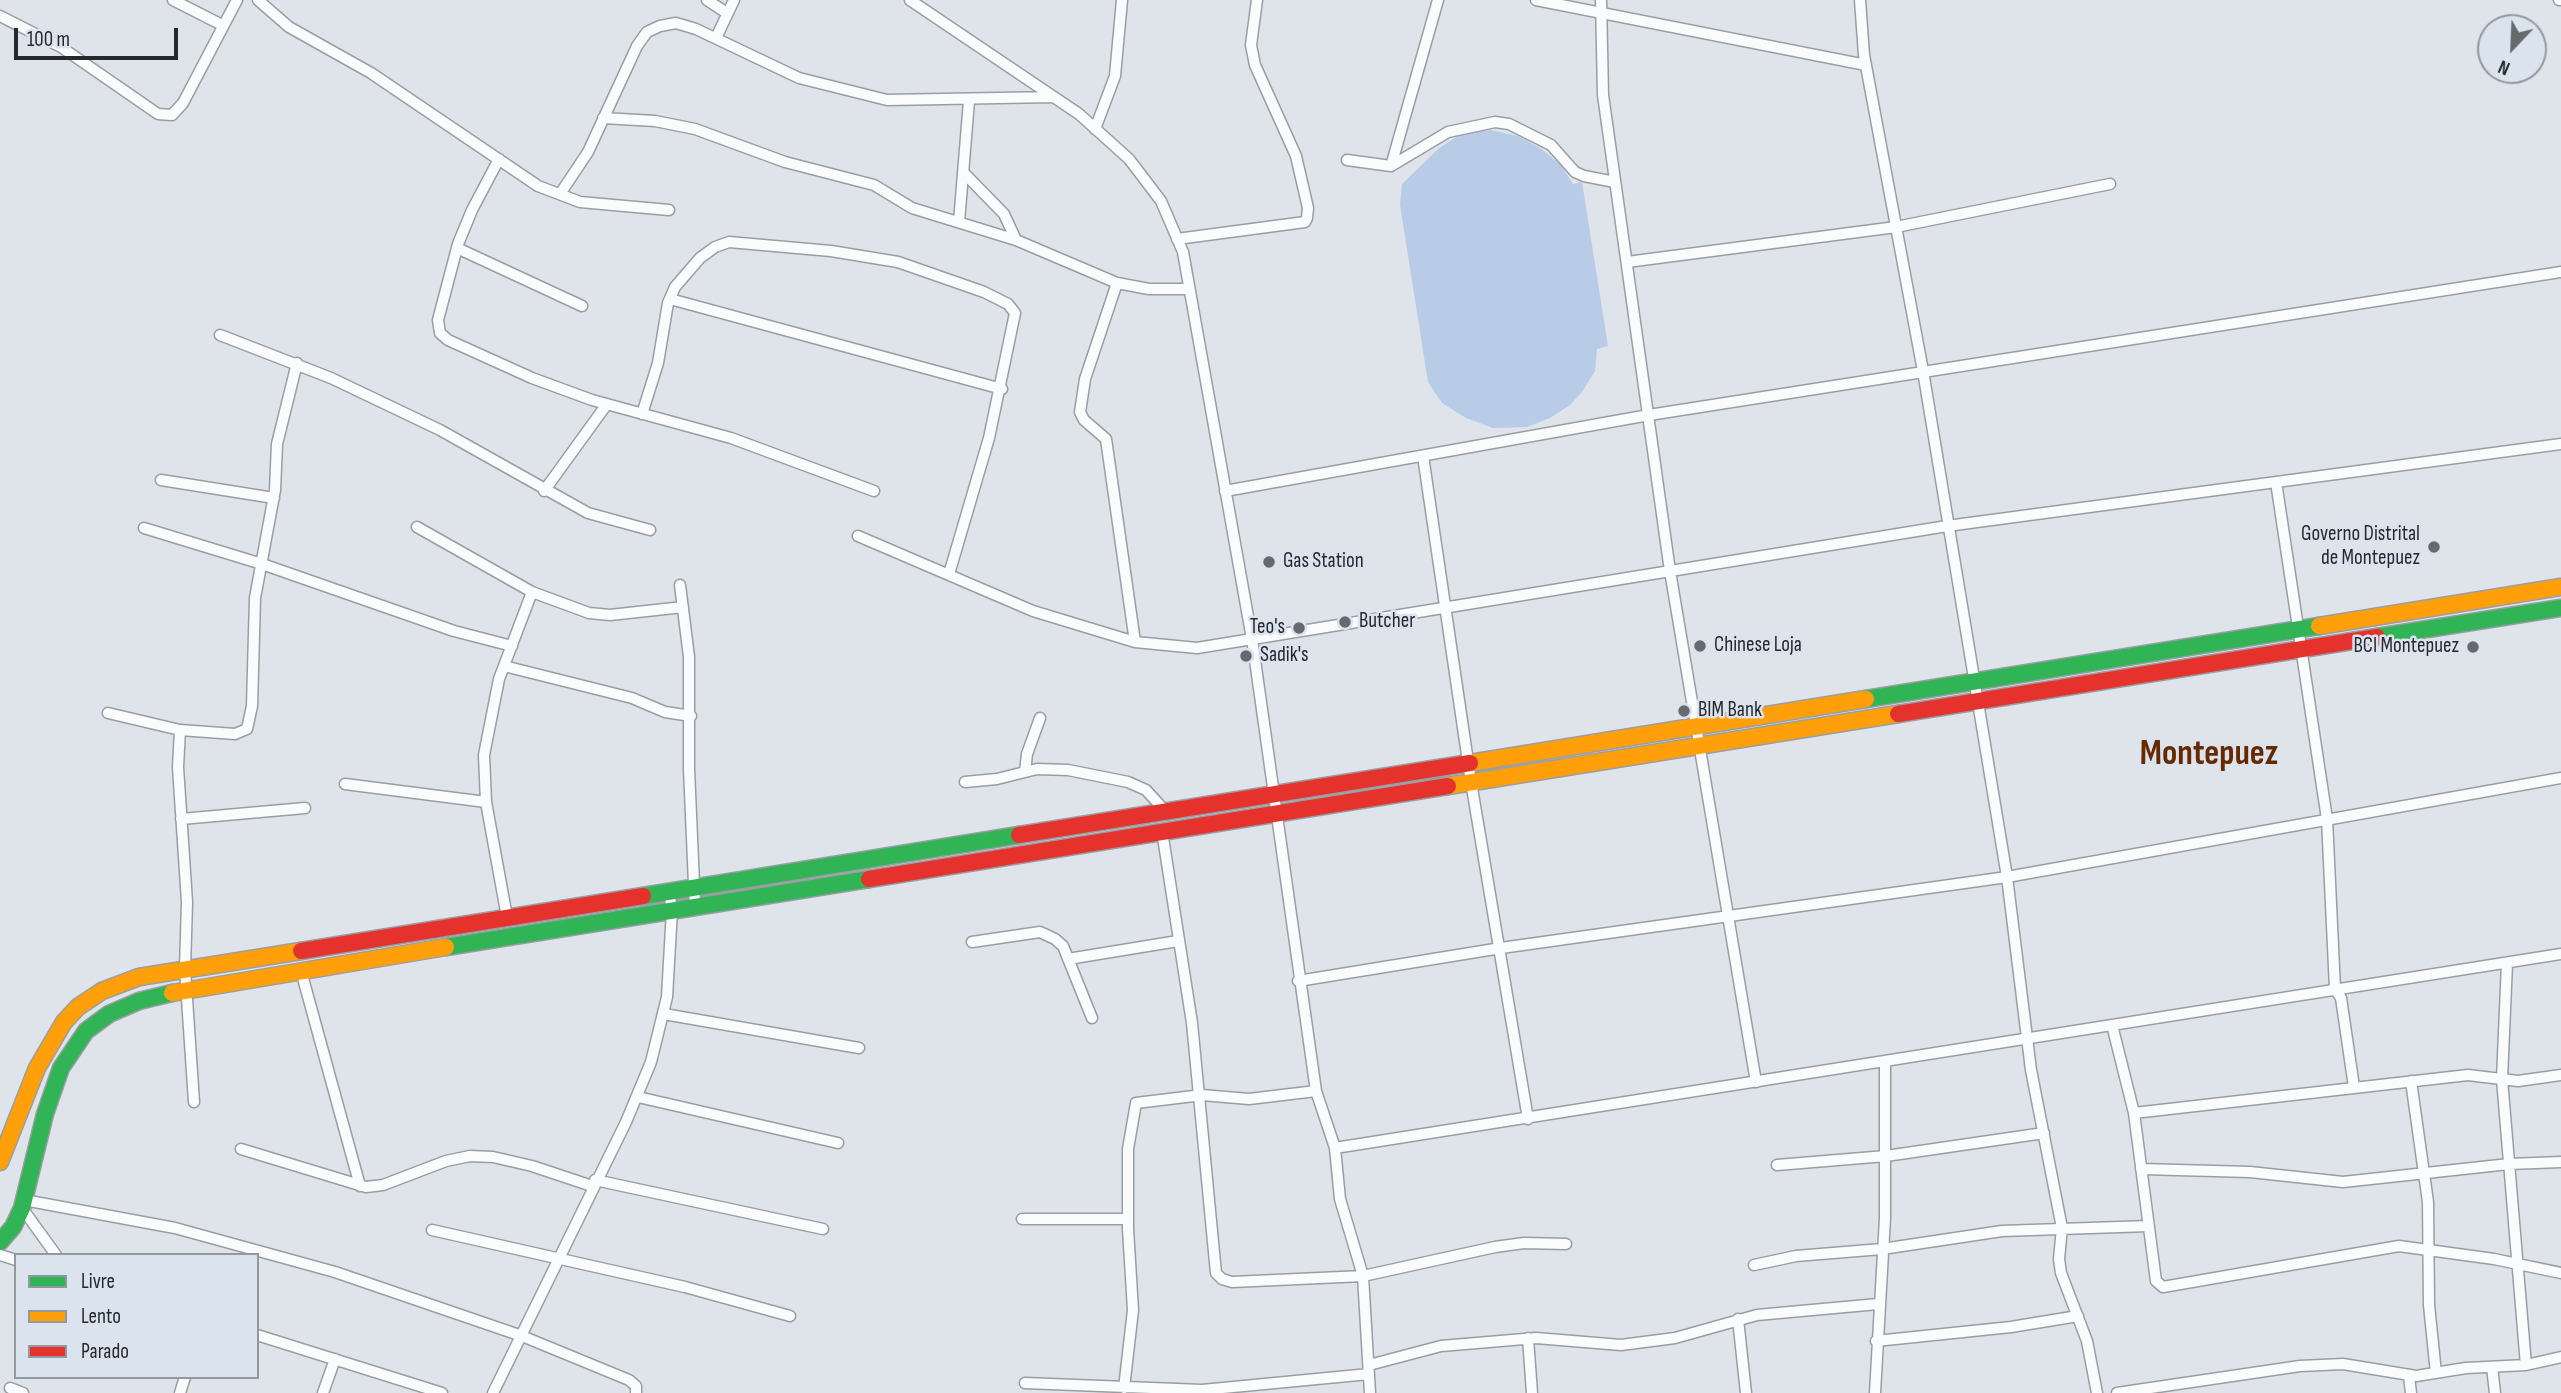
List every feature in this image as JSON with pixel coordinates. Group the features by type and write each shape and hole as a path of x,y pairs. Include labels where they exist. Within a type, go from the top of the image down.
{"main road":[{"path":"0,1161 48,1045 78,1007 102,991 139,977 2561,587"},
{"path":"2447,605 2452,626"},
{"path":"0,1242 13,1227 23,1204 51,1092 73,1047 86,1031 109,1014 139,1001 187,989 2561,608"},
{"path":"2114,660 2117,678"},
{"path":"1042,832 1046,850"}],"street":[{"path":"173,0 222,25"},
{"path":"0,16 61,47 158,114 172,115 183,103 237,0"},
{"path":"258,0 289,27 371,73 538,186 580,202 669,210"},
{"path":"707,0 727,13"},
{"path":"716,38 734,0"},
{"path":"909,0 1054,97 1095,128 1129,159 1161,201 1177,239 1189,289 1252,639 1298,981 1316,1091 1335,1148 1340,1199 1363,1276 1370,1393"},
{"path":"1095,128 1115,76 1122,0"},
{"path":"1177,239 1305,222 1307,218 1308,208 1296,156 1255,65 1251,45 1257,0"},
{"path":"1391,166 1438,0"},
{"path":"1536,0 1600,15 1866,65"},
{"path":"1601,0 1603,95 1670,571 1756,1082"},
{"path":"1860,0 1866,65 1923,371 1972,682 2007,877 2031,1070 2062,1228 2059,1259 2061,1273 2088,1341 2097,1393"},
{"path":"560,194 587,152 637,46 647,32 676,23 716,38 799,78 887,100 970,101 1054,97"},
{"path":"959,222 970,101"},
{"path":"603,118 655,121 695,129 785,162 874,185 912,208 1016,240 1117,283 1149,289 1189,289"},
{"path":"1348,160 1391,166 1448,132 1495,122 1509,124 1544,141 1584,176 1615,182"},
{"path":"499,159 472,210 457,248 438,320 440,333 448,340 532,378 607,404 731,438 874,491"},
{"path":"964,173 1003,214 1016,240"},
{"path":"1627,262 1896,227 2110,184"},
{"path":"642,414 658,363 670,299 682,276 700,258 715,247 729,242 831,251 898,262 984,292 1012,308 1015,313 1002,389 949,574"},
{"path":"457,248 582,306"},
{"path":"1225,491 1649,415 2561,272"},
{"path":"1117,283 1085,379 1080,412 1084,420 1107,439 1135,642"},
{"path":"670,299 1002,389"},
{"path":"220,335 297,363 440,430 544,491 588,513 650,530"},
{"path":"108,713 180,730 235,734 247,729 252,706 252,641 274,498 277,444 297,363"},
{"path":"544,491 607,404"},
{"path":"858,536 1033,611 1135,642 1197,648 1947,526 2561,444"},
{"path":"1423,456 1471,782 1502,948 1528,1119"},
{"path":"161,480 274,498"},
{"path":"2276,482 2304,649 2327,819 2335,989 2341,998 2354,1087"},
{"path":"417,527 533,592 589,613 610,615 683,607"},
{"path":"144,528 262,564 454,631 512,646"},
{"path":"680,585 689,657 689,769 695,907"},
{"path":"507,917 486,802 484,755 491,706 533,592"},
{"path":"504,666 632,698 665,712 691,716"},
{"path":"1025,772 1027,754 1040,718"},
{"path":"180,730 181,819 187,902 185,969 194,1102"},
{"path":"965,782 1037,769 1068,770 1128,782 1146,790 1167,813"},
{"path":"1298,981 1502,948 2007,877 2561,778"},
{"path":"345,783 486,802"},
{"path":"181,819 305,808"},
{"path":"1162,831 1202,1095 1216,1273 1222,1279 1232,1282 1363,1276 1495,1247 1524,1243 1566,1244"},
{"path":"493,1393 593,1183 638,1097 664,1014 673,910 669,891"},
{"path":"972,942 1040,932 1063,946 1092,1018"},
{"path":"1068,959 1178,941"},
{"path":"1335,1148 2561,954"},
{"path":"2507,963 2502,1079 2525,1365"},
{"path":"301,971 360,1186"},
{"path":"664,1014 859,1048"},
{"path":"2112,1025 2134,1113 2157,1281 2163,1287 2399,1246 2561,1273"},
{"path":"1875,1393 1886,1156 1885,1061"},
{"path":"2134,1113 2468,1074 2518,1081 2561,1076"},
{"path":"2411,1081 2428,1202 2427,1250 2436,1373"},
{"path":"1124,1388 1133,1310 1128,1219 1128,1149 1136,1104 1202,1095 1249,1099 1316,1091"},
{"path":"638,1097 744,1124 838,1143"},
{"path":"1777,1165 1886,1156 2044,1133"},
{"path":"241,1149 360,1186 383,1185 446,1161 470,1156 493,1157 593,1183 823,1229"},
{"path":"2141,1169 2250,1172 2343,1182 2509,1164 2561,1162"},
{"path":"23,1204 55,1253"},
{"path":"23,1204 175,1228 335,1272 522,1336 629,1380 636,1386 636,1393"},
{"path":"1022,1219 1128,1219"},
{"path":"1754,1265 1796,1256 1882,1249 2002,1231 2149,1226"},
{"path":"432,1230 685,1287 790,1316"},
{"path":"1025,1383 1202,1390 1369,1369 1440,1346 1528,1338 1621,1345 1675,1338 1738,1320 1878,1304"},
{"path":"1876,1340 2011,1327 2078,1316"},
{"path":"1738,1320 1746,1393"},
{"path":"259,1336 442,1393"},
{"path":"1528,1338 1532,1393"},
{"path":"2117,1393 2300,1366 2343,1364 2409,1376 2525,1365 2561,1357"},
{"path":"323,1393 335,1359"},
{"path":"2492,1367 2496,1393"},
{"path":"2409,1376 2411,1393"},
{"path":"10,1388 23,1393"}],"shaded area":[{"path":"1491,130 1518,136 1540,148 1560,164 1573,184 1582,182 1608,346 1597,349 1595,371 1570,405 1550,418 1527,427 1493,428 1466,418 1442,403 1428,382 1400,205 1402,184 1438,149 1461,134"}],"traffic: fast":[{"path":"2377,637 2561,608"},
{"path":"1866,699 2319,626"},
{"path":"643,896 1019,835"},
{"path":"446,947 869,879"},
{"path":"0,1242 13,1227 22,1208 45,1114 61,1068 86,1031 109,1014 139,1001 172,993"}],"traffic: slow":[{"path":"2319,626 2561,587"},
{"path":"1470,763 1866,699"},
{"path":"1448,786 1898,714"},
{"path":"172,993 446,947"},
{"path":"0,1162 37,1068 64,1022 78,1007 102,991 139,977 301,951"}],"traffic: jam":[{"path":"1898,714 2377,637"},
{"path":"1019,835 1470,763"},
{"path":"869,879 1448,786"},
{"path":"301,951 643,896"}],"place":[{"name":"Governo Distrital de Montepuez","path":"2434,547"},
{"name":"Gas Station","path":"1269,562"},
{"name":"Butcher","path":"1345,622"},
{"name":"Teo's","path":"1299,628"},
{"name":"Chinese Loja","path":"1700,646"},
{"name":"BCI Montepuez","path":"2473,647"},
{"name":"Sadik's","path":"1246,656"},
{"name":"BIM Bank","path":"1684,711"}],"district":[{"name":"Montepuez","path":"2209,755"}]}
